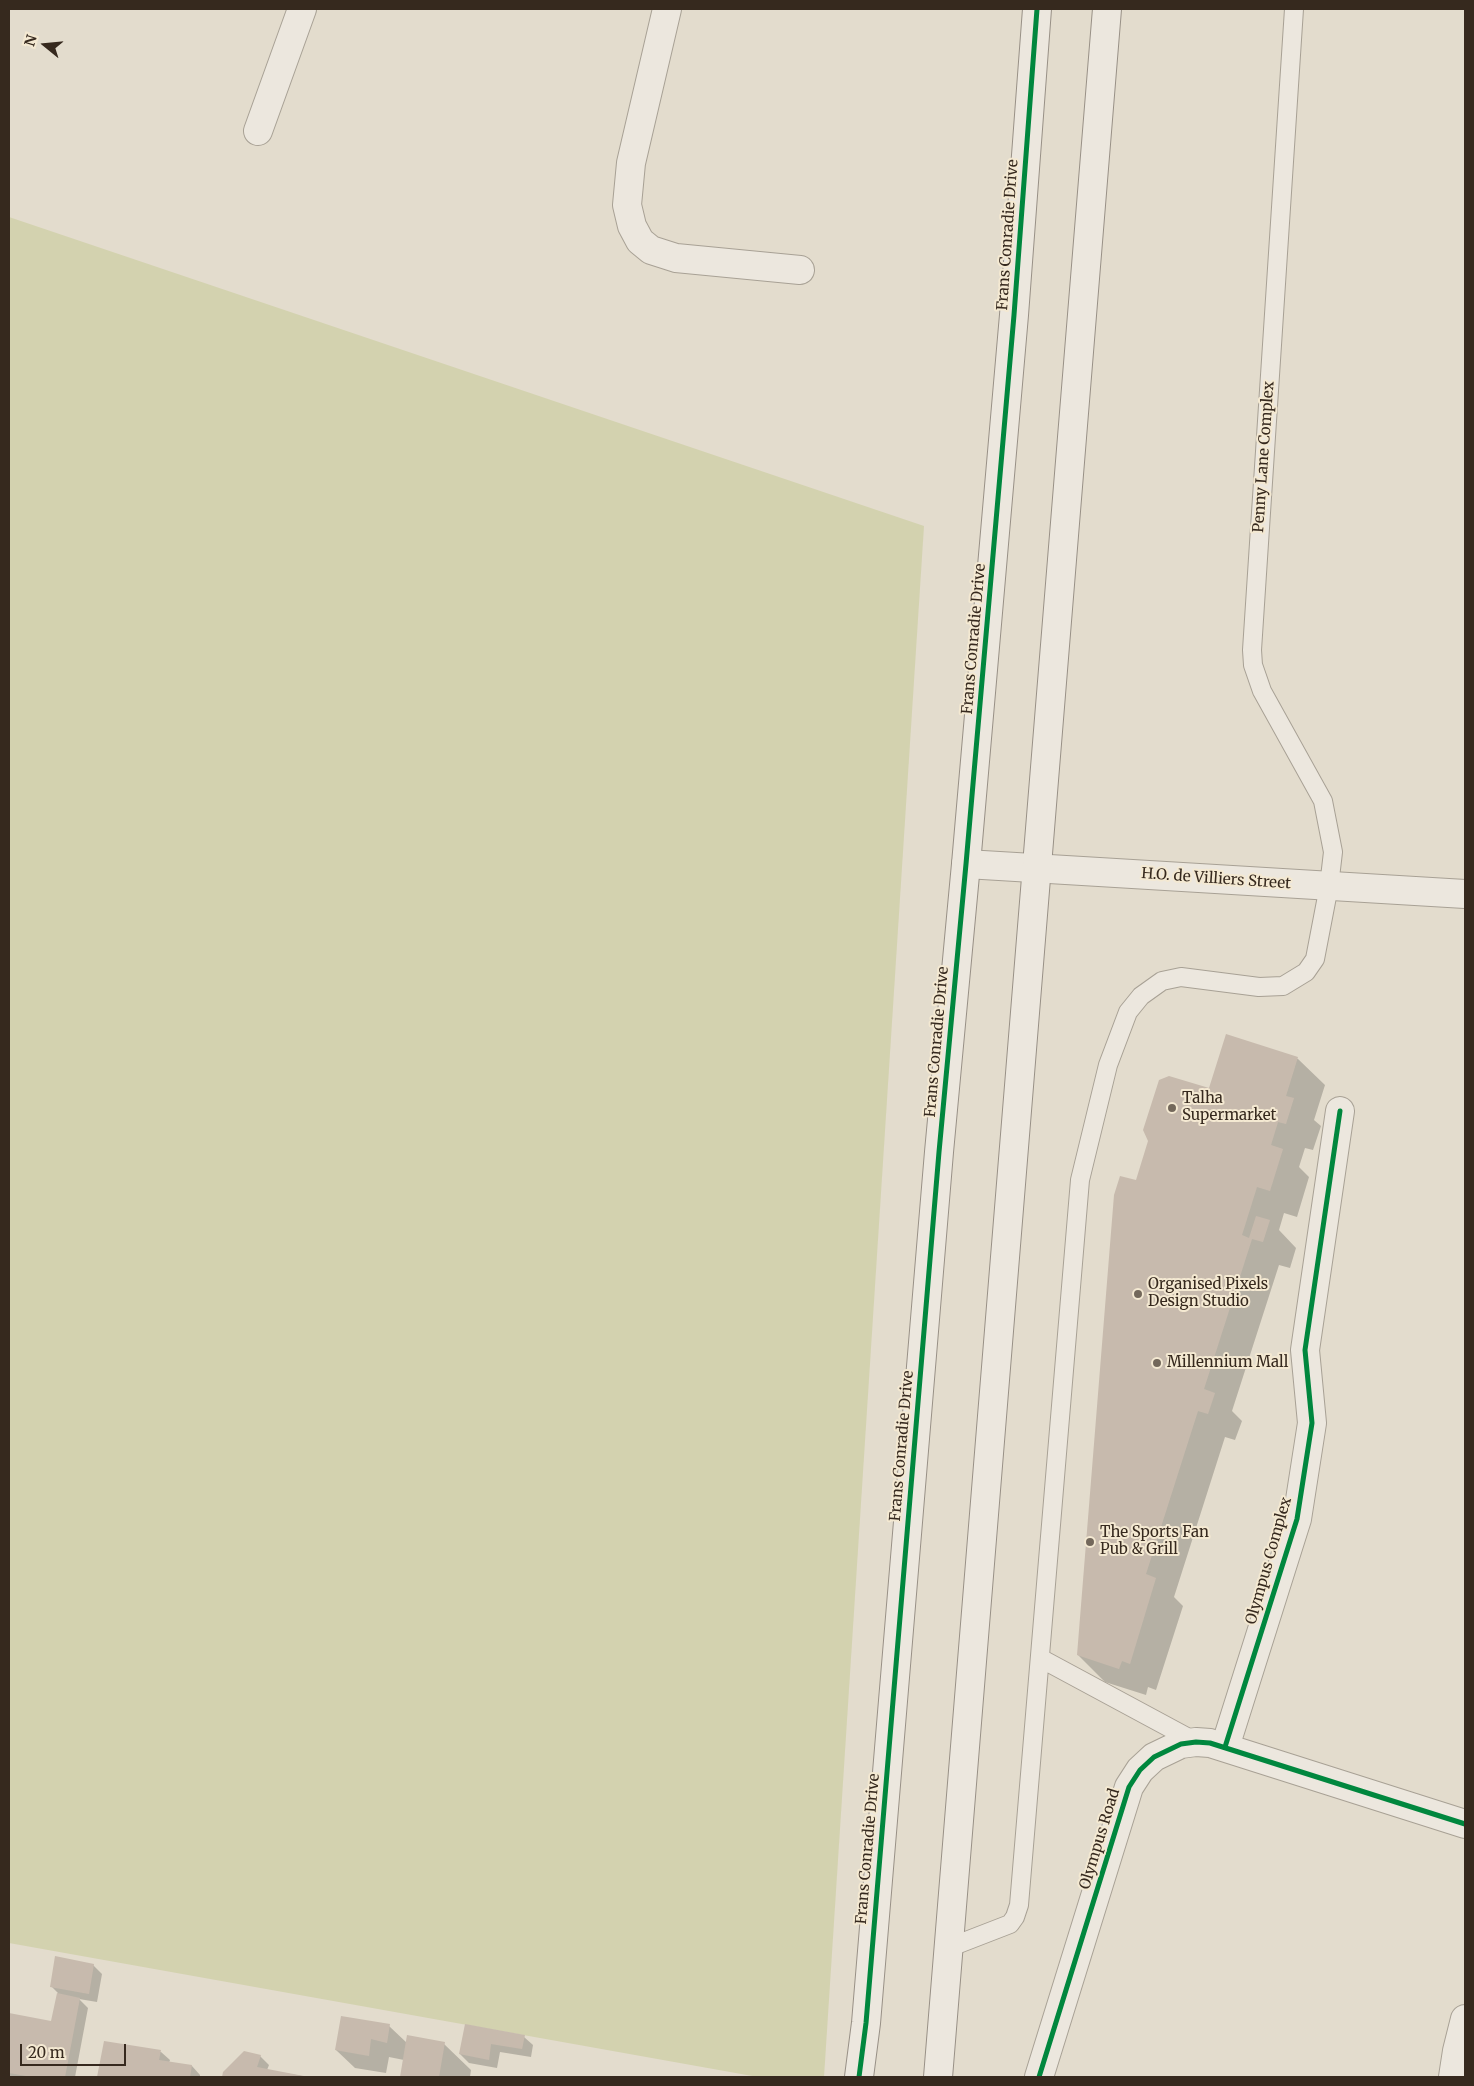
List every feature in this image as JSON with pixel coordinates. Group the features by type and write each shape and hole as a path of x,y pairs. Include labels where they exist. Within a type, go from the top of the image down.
{"street":[{"path":"258,131 302,9"},
{"path":"667,9 632,163 627,204 632,226 640,241 651,250 676,258 800,270"},
{"name":"Frans Conradie Drive","path":"859,2077 867,2013 938,1162 1014,315 1036,9"},
{"path":"938,2077 1107,9"},
{"name":"H.O. de Villiers Street","path":"966,864 1465,894"},
{"name":"Olympus Complex","path":"1225,1747 1297,1519 1312,1423 1305,1350 1340,1111"},
{"name":"Olympus Road","path":"1039,2077 1129,1787 1140,1770 1154,1757 1181,1744 1210,1743 1463,1816"},
{"path":"1453,2077 1465,2019"}],"lane":[{"name":"Penny Lane Complex","path":"948,1948 1010,1924 1015,1917 1021,1892 1080,1180 1108,1065 1128,1012 1141,996 1162,981 1181,977 1259,987 1282,986 1306,972 1315,959 1329,886 1333,852 1323,801 1262,691 1253,666 1252,650 1294,9"},
{"path":"1040,1658 1196,1742"}],"green space":[{"path":"9,217 924,526 824,2077 758,2077 9,1943"}],"building":[{"name":"Millennium Mall","path":"1226,1034 1298,1057 1286,1096 1294,1098 1286,1124 1278,1122 1271,1145 1283,1149 1270,1191 1257,1187 1242,1235 1249,1238 1256,1216 1270,1220 1263,1242 1252,1239 1204,1389 1215,1393 1208,1414 1198,1411 1146,1574 1156,1578 1130,1664 1122,1661 1119,1669 1077,1655 1114,1195 1120,1176 1136,1180 1148,1141 1143,1130 1159,1080 1169,1076 1209,1088"},
{"path":"55,1956 94,1964 89,1994 50,1987"},
{"path":"57,1993 80,1998 65,2077 32,2077 9,2073 9,2013 51,2021"},
{"path":"341,2016 390,2024 387,2043 371,2039 369,2056 335,2050"},
{"path":"465,2024 525,2035 522,2049 491,2044 489,2060 459,2054"},
{"path":"407,2035 445,2042 439,2077 400,2077"},
{"path":"104,2041 161,2050 159,2060 192,2065 190,2077 97,2077"},
{"path":"244,2051 261,2055 257,2067 309,2077 222,2077 223,2072"}],"cycle path":[{"path":"859,2077 866,2023 939,1152 1014,315 1037,9"},
{"path":"1225,1747 1297,1519 1312,1423 1305,1350 1340,1111"},
{"path":"1039,2077 1129,1787 1140,1770 1154,1757 1181,1744 1210,1743 1465,1824"}],"place":[{"name":"Talha Supermarket","path":"1172,1108"},
{"name":"Organised Pixels Design Studio","path":"1138,1294"},
{"name":"Millennium Mall","path":"1157,1363"},
{"name":"The Sports Fan Pub & Grill","path":"1090,1542"}]}
